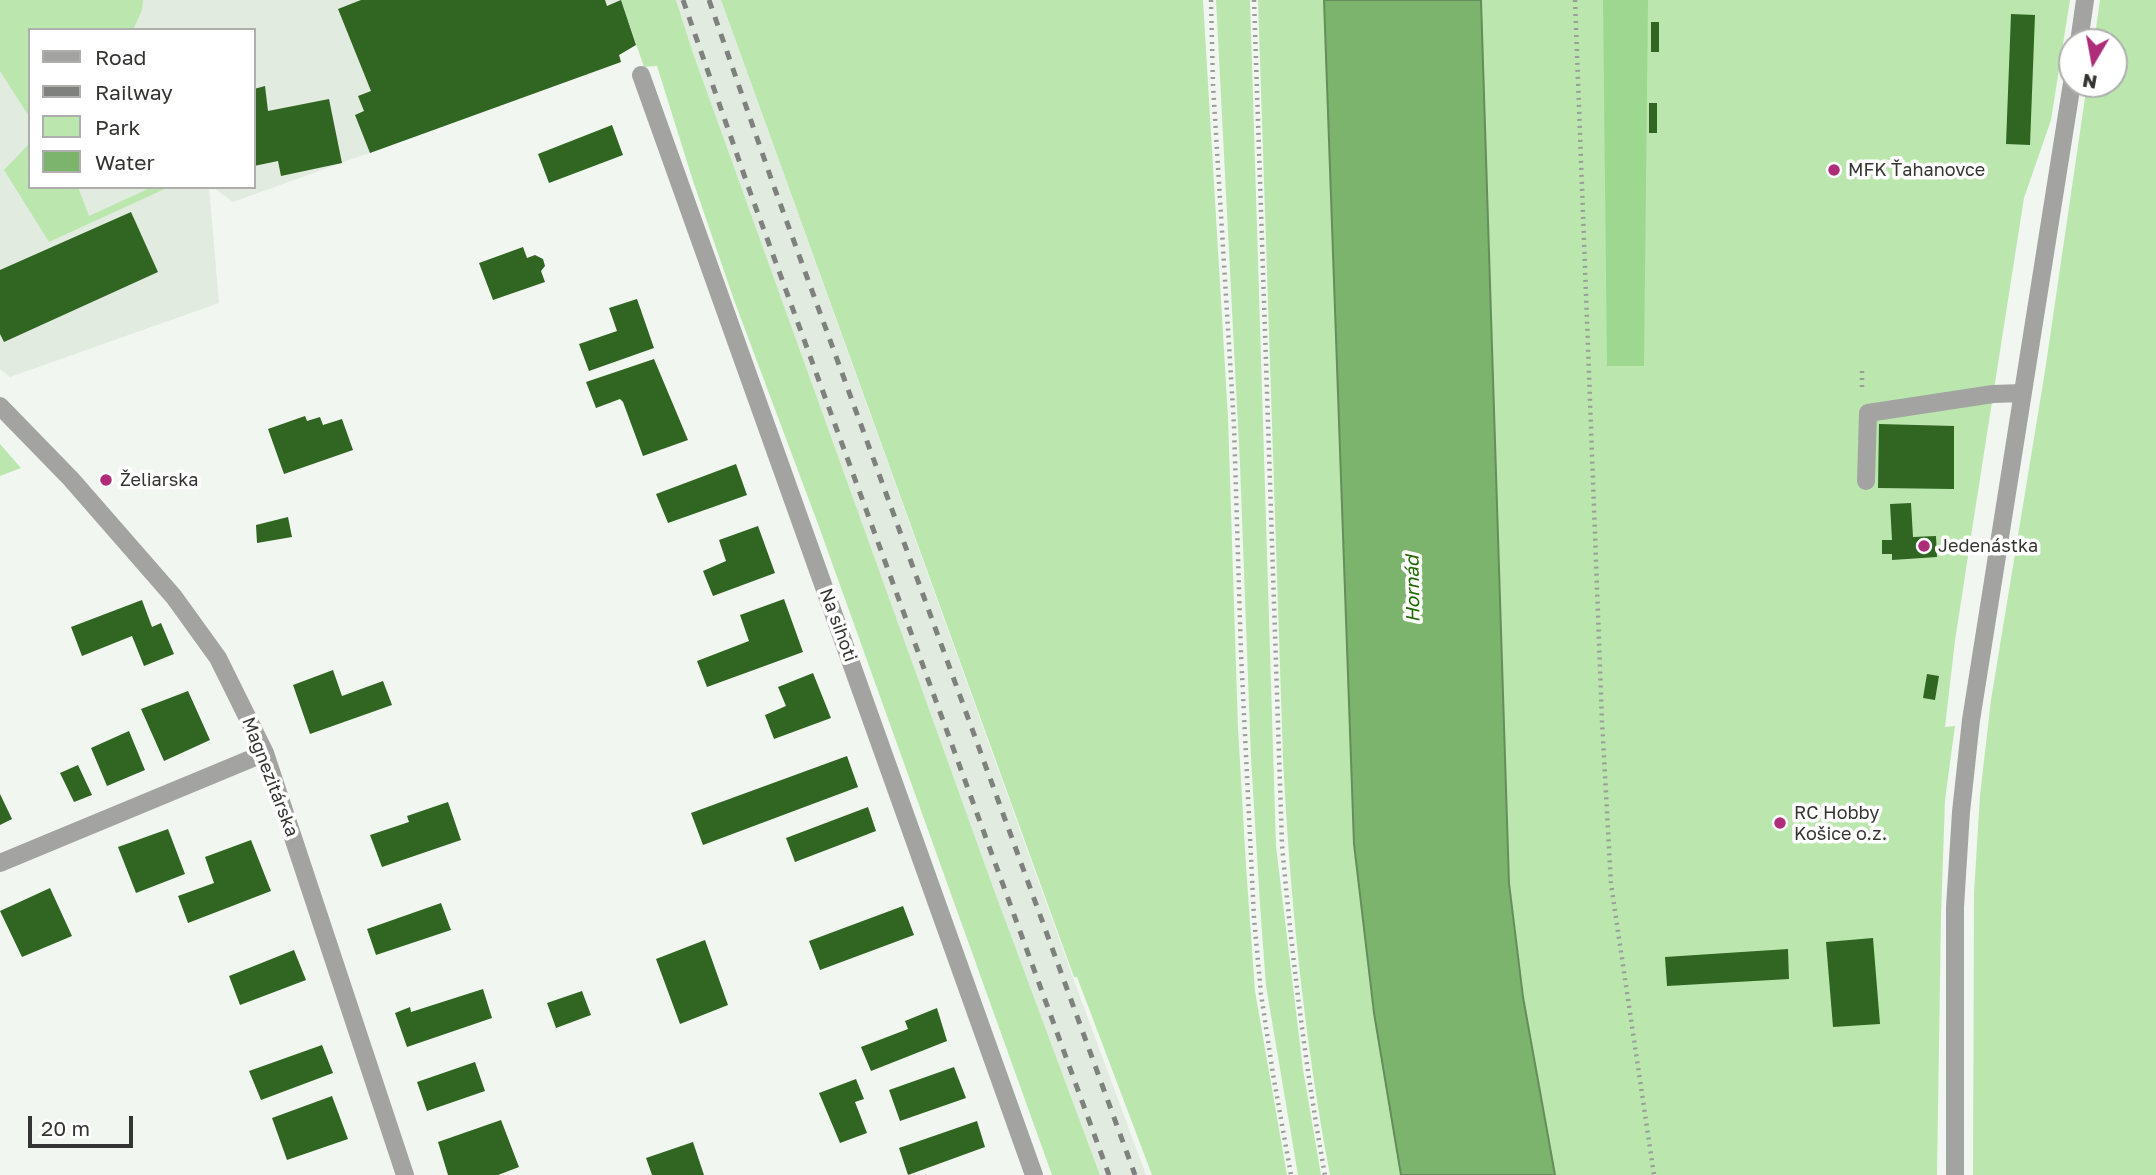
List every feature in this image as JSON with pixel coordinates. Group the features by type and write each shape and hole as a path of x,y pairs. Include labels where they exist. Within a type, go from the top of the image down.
{"street":[{"path":"2080,28 2085,0"},
{"name":"Na sihoti","path":"641,75 1034,1175"},
{"path":"1955,1175 1955,907 1961,812 1971,720 2070,98"},
{"path":"1866,481 1868,413 1993,394 2022,393"},
{"name":"Magnezitárska","path":"0,406 71,480 174,597 218,658 265,753 405,1175"},
{"path":"0,863 265,753"}],"path":[{"path":"1211,0 1213,85 1234,426 1254,918 1261,994 1291,1175"},
{"path":"1254,0 1282,845 1293,964 1308,1077 1325,1175"},
{"path":"1575,0 1602,721 1611,884 1654,1175"}],"shaded area":[{"path":"0,0 621,0 636,45 620,55 621,62 233,202 216,189 256,189 256,28 28,28 28,189 209,189 219,303 10,377 0,369"},
{"path":"676,0 721,0 1146,1175 1100,1175 993,887"},
{"path":"1603,0 1648,0 1644,366 1607,366"}],"green space":[{"path":"0,0 143,0 142,10 134,28 28,28 28,115 0,71"},
{"path":"621,0 676,0 993,887 1100,1175 1052,1175 818,524 734,300 657,66 644,67"},
{"path":"721,0 1203,0 1228,417 1238,728 1246,866 1255,991 1287,1175 1152,1175 1077,977 1074,977"},
{"path":"1216,0 1250,0 1276,846 1303,1069 1321,1175 1298,1175 1266,986 1251,758 1240,465"},
{"path":"1258,0 1324,0 1354,844 1374,1013 1403,1175 1330,1175 1306,1020 1294,916 1283,758"},
{"path":"1481,0 2070,0 2066,28 2058,28 2058,76 2051,120 2024,198 1955,641 1945,727 1955,726 1945,800 1937,1175 1555,1175 1523,997 1509,883"},
{"path":"2100,0 2156,0 2156,1175 1973,1175 1974,893 1980,795 1991,700 2045,371 2085,98 2128,98 2128,28 2096,28"},
{"path":"28,145 28,189 79,189 89,216 148,189 165,189 49,242 4,170"},
{"path":"0,444 21,468 0,476"}],"water":[{"name":"Hornád","path":"1324,0 1481,0 1509,883 1523,997 1555,1175 1401,1175 1374,1013 1354,844"}],"building":[{"path":"361,0 605,0 607,6 621,0 636,45 619,55 621,62 370,153 355,115 364,111 358,96 371,91 338,9"},
{"path":"2011,14 2035,15 2030,145 2006,144"},
{"path":"1651,22 1659,22 1659,52 1651,52"},
{"path":"265,86 268,111 329,99 342,163 281,176 278,161 256,166 256,88"},
{"path":"1649,103 1657,103 1657,133 1649,133"},
{"path":"612,125 623,155 549,183 538,154"},
{"path":"131,212 158,272 4,342 0,334 0,270"},
{"path":"523,247 527,258 535,255 543,259 545,266 541,271 545,282 493,300 479,263"},
{"path":"637,299 654,348 589,371 579,344 617,331 609,308"},
{"path":"654,359 688,440 643,456 623,402 620,399 596,408 586,382"},
{"path":"305,416 307,421 320,417 323,425 342,419 353,450 284,474 268,429"},
{"path":"1879,424 1954,426 1954,489 1878,488"},
{"path":"736,464 747,495 668,523 656,494"},
{"path":"1911,503 1913,537 1936,536 1937,557 1892,560 1892,554 1882,554 1882,540 1892,540 1890,504"},
{"path":"288,517 292,537 257,543 256,525"},
{"path":"758,526 775,573 713,596 703,571 726,561 719,540"},
{"path":"784,599 803,652 707,687 697,661 749,641 740,615"},
{"path":"142,600 152,627 161,623 174,654 144,666 132,636 82,656 71,627"},
{"path":"333,670 342,696 383,681 392,705 310,734 293,685"},
{"path":"813,673 831,718 774,739 765,715 786,706 778,687"},
{"path":"1927,674 1939,676 1935,700 1923,698"},
{"path":"188,691 210,740 164,761 141,709"},
{"path":"129,731 145,770 107,786 91,748"},
{"path":"847,756 858,787 703,845 691,813"},
{"path":"78,765 92,795 74,802 60,773"},
{"path":"0,794 12,819 0,825"},
{"path":"448,802 461,840 382,867 370,835 409,822 407,816"},
{"path":"868,807 876,831 795,862 786,838"},
{"path":"168,829 185,874 136,893 118,847"},
{"path":"251,840 271,891 188,923 178,896 214,883 205,857"},
{"path":"50,888 72,936 22,957 0,911"},
{"path":"441,903 451,930 376,955 367,929"},
{"path":"903,906 914,935 820,970 809,941"},
{"path":"1873,938 1880,1024 1833,1027 1826,942"},
{"path":"705,940 728,1005 680,1024 656,959"},
{"path":"1788,949 1789,979 1667,986 1665,957"},
{"path":"294,950 306,980 240,1005 229,976"},
{"path":"483,989 492,1018 407,1047 395,1013 410,1007 411,1012"},
{"path":"582,991 591,1015 556,1028 547,1003"},
{"path":"937,1008 947,1041 871,1071 861,1047 908,1029 905,1021"},
{"path":"322,1045 333,1073 261,1100 249,1071"},
{"path":"475,1062 485,1091 427,1111 417,1082"},
{"path":"954,1067 966,1098 900,1121 889,1090"},
{"path":"856,1079 864,1099 855,1102 867,1133 840,1143 819,1093"},
{"path":"332,1096 348,1139 287,1160 272,1118"},
{"path":"501,1120 519,1167 498,1175 448,1175 438,1142"},
{"path":"977,1121 985,1147 908,1175 899,1148"},
{"path":"693,1142 704,1175 652,1175 646,1158"}],"railway":[{"path":"683,0 749,189 1109,1175"},
{"path":"709,0 773,184 1135,1175"}],"place":[{"name":"MFK Ťahanovce","path":"1834,170"},
{"name":"Želiarska","path":"106,480"},
{"name":"Jedenástka","path":"1924,546"},
{"name":"RC Hobby Košice o.z.","path":"1780,823"}]}
